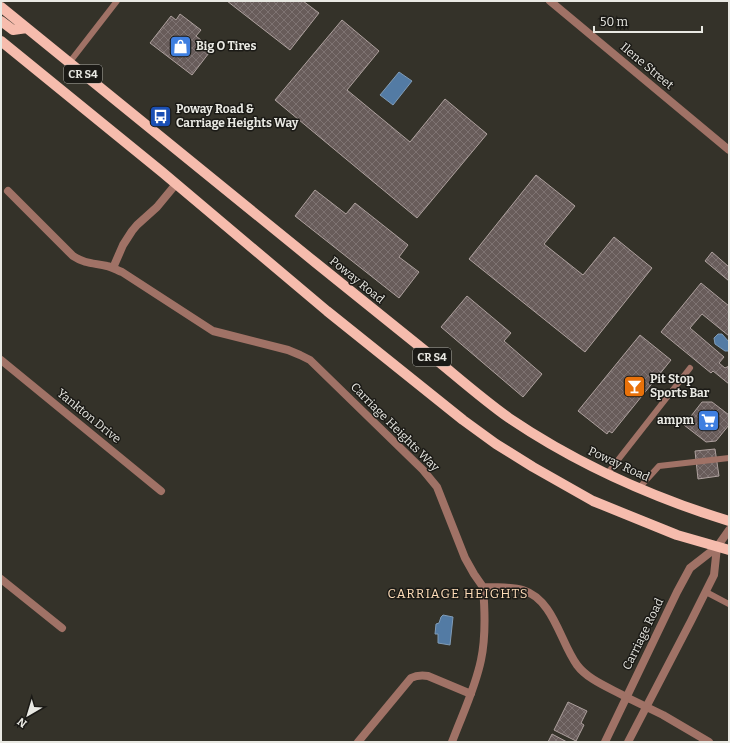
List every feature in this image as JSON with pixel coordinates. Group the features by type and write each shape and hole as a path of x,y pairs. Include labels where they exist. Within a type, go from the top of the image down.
{"main road":[{"name":"Poway Road","path":"1,7 508,417 574,457 607,474 689,508 729,521"},
{"path":"1,21 13,30 28,28"},
{"name":"CR S4","path":"1,41 162,172 327,311 463,420 496,444 593,501 677,535 729,550"}],"street":[{"name":"Ilene Street","path":"550,1 729,150"},
{"path":"113,268 123,245 132,231 157,207 176,184"},
{"name":"Carriage Heights Way","path":"8,191 73,256 79,260 113,268 130,277 214,331 288,350 310,360 417,465 437,487 465,558 483,586"},
{"name":"Yankton Drive","path":"1,360 161,491"},
{"name":"Carriage Road","path":"605,742 690,568 717,547 729,530"},
{"name":"Carriage Road","path":"628,742 714,575 717,547"},
{"path":"1,579 62,628"},
{"path":"452,742 471,694 479,667 483,646 485,603 483,586 522,590 531,593 551,614 573,659 591,678 681,725 709,742"},
{"path":"358,742 411,678 421,675 428,676 471,694"}],"lane":[{"path":"69,63 117,1"},
{"path":"607,474 690,368"},
{"path":"639,488 658,466 729,458"},
{"path":"706,592 729,604"}],"water":[{"path":"399,72 412,81 393,105 380,95"},
{"path":"718,334 722,334 729,342 729,351 725,351 715,344 714,338"},
{"path":"443,615 453,617 450,645 438,643 438,634 435,634 436,624 439,623"}],"building":[{"path":"227,1 303,1 319,13 290,50"},
{"name":"Big O Tires","path":"180,14 201,30 196,36 212,49 192,75 150,43 171,16 176,20"},
{"path":"342,20 379,51 347,90 410,142 445,99 487,134 417,218 275,100"},
{"path":"536,175 575,206 544,244 583,275 614,237 652,268 585,352 469,259"},
{"path":"315,190 346,214 355,203 408,245 399,257 419,272 399,298 295,216"},
{"path":"712,252 729,267 729,281 705,261"},
{"path":"701,283 729,306 729,336 702,314 690,328 724,357 719,363 725,368 729,366 729,384 713,371 711,373 661,332"},
{"path":"467,296 511,333 504,341 542,374 523,397 441,327"},
{"path":"640,335 671,360 612,433 609,431 607,434 578,411"},
{"name":"ampm","path":"702,402 712,402 729,415 729,425 716,441 706,442 684,425"},
{"path":"715,449 719,476 698,479 695,451"},
{"path":"568,702 587,711 581,723 584,725 576,741 554,730"},
{"path":"552,734 567,742 548,742"}],"place":[{"name":"Big O Tires","path":"181,46"},
{"name":"Poway Road & Carriage Heights Way","path":"160,116"},
{"name":"Pit Stop Sports Bar","path":"635,386"},
{"name":"ampm","path":"709,420"}],"district":[{"name":"CARRIAGE HEIGHTS","path":"458,593"}]}
